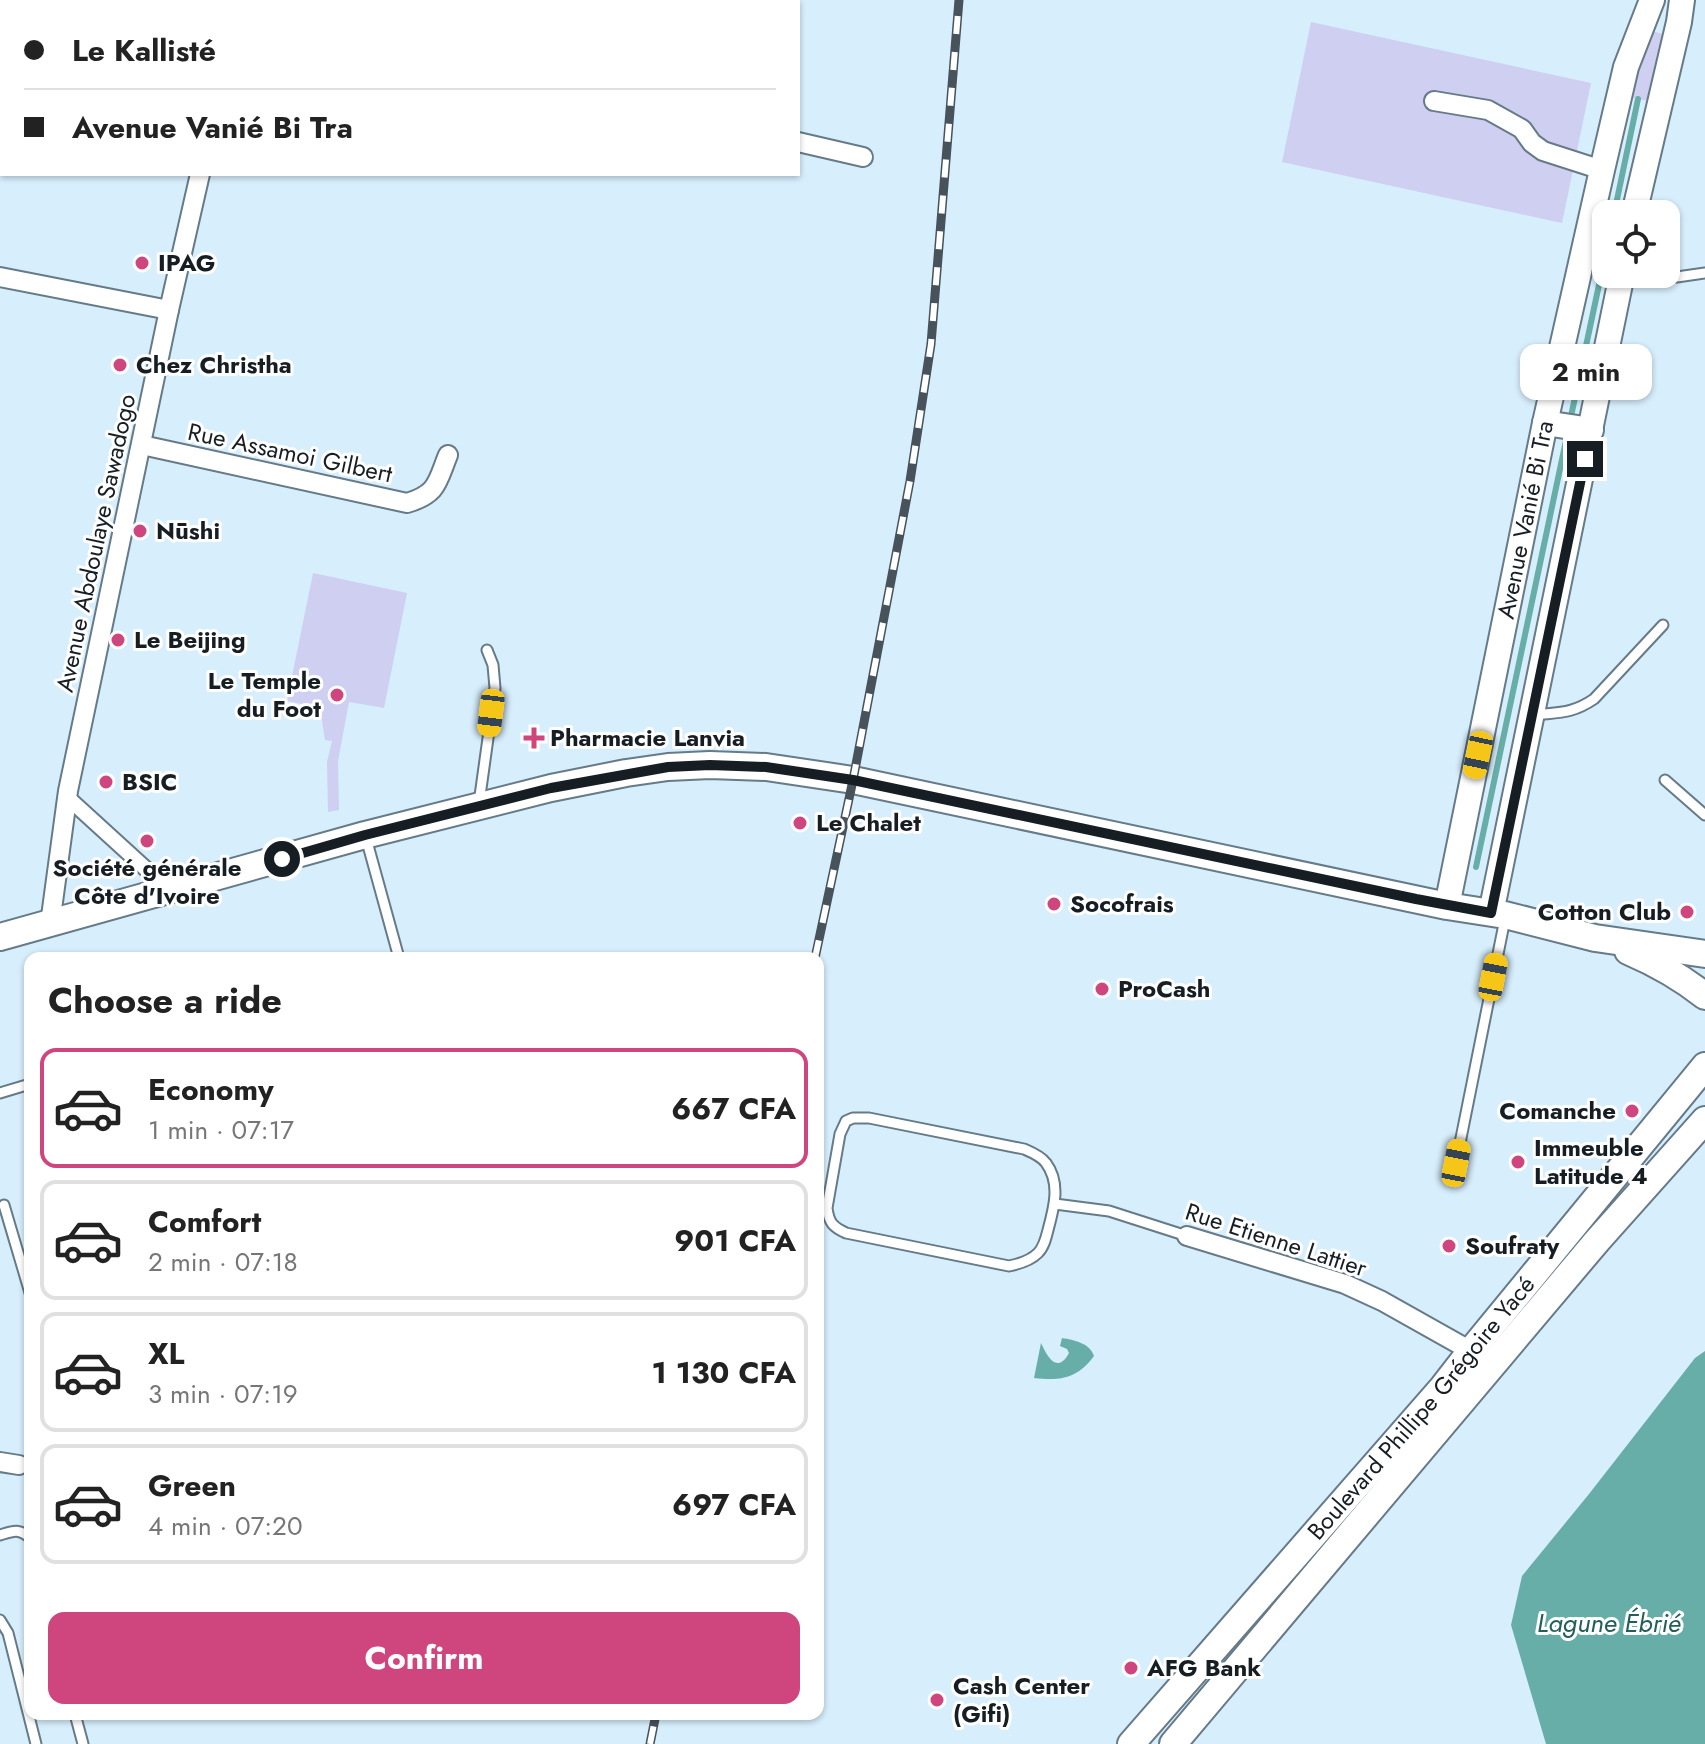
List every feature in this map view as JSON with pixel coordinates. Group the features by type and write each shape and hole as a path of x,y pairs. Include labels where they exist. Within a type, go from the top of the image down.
{"main road":[{"path":"0,937 365,835 575,783 668,767 710,765 766,767 853,780 1447,906 1498,914 1595,938 1705,954"},
{"path":"1595,938 1651,961 1688,982 1705,996"},
{"name":"Boulevard Phillipe Grégoire Yacé","path":"1131,1744 1433,1399 1705,1066"},
{"name":"Boulevard Phillipe Grégoire Yacé","path":"1173,1744 1597,1241 1705,1120"}],"street":[{"path":"1637,200 1681,11 1663,16 1649,9"},
{"name":"Avenue Vanié Bi Tra","path":"1447,906 1602,170 1626,67 1649,9"},
{"path":"1434,101 1488,110 1522,129 1532,143 1543,151 1602,170"},
{"path":"800,142 863,157"},
{"name":"Avenue Abdoulaye Sawadogo","path":"50,924 67,797 200,176"},
{"path":"0,277 169,310"},
{"name":"Avenue Vanié Bi Tra","path":"1498,914 1531,715 1586,429 1619,288"},
{"path":"1550,424 1586,429"},
{"name":"Rue Assamoi Gilbert","path":"142,445 407,503 419,500 434,490 448,455"},
{"path":"67,797 170,890"},
{"name":"Rue Etienne Lattier","path":"1187,1236 1345,1284 1396,1308 1471,1351"},
{"path":"0,1462 19,1465"}],"lane":[{"path":"1680,277 1705,273"},
{"path":"1531,715 1569,712 1594,699 1663,625"},
{"path":"478,807 495,688 493,665 487,650"},
{"path":"1665,780 1705,815"},
{"path":"365,835 397,952"},
{"path":"1456,1163 1498,914"},
{"path":"0,1093 24,1086"},
{"path":"853,1118 869,1118 1024,1149 1045,1161 1055,1185 1055,1204 1044,1245 1038,1254 1009,1266 846,1233 828,1220 827,1208 840,1134 846,1121 853,1118"},
{"name":"Rue Etienne Lattier","path":"1055,1204 1109,1211 1187,1236"},
{"path":"4,1205 24,1273"},
{"path":"0,1535 16,1530 24,1533"},
{"path":"0,1620 8,1633 24,1696"},
{"path":"30,1720 36,1744"},
{"path":"77,1720 83,1744"}],"shaded area":[{"path":"1311,22 1591,83 1562,223 1282,162"},
{"path":"1648,30 1663,34 1648,101 1623,96"},
{"name":"Le Temple du Foot","path":"313,573 407,593 384,708 349,702 338,761 339,810 328,812 327,762 332,741 325,740 320,708 287,701"}],"water":[{"path":"1062,1338 1085,1345 1094,1356 1081,1370 1067,1377 1034,1378 1041,1343 1056,1363 1065,1359 1069,1353 1060,1346"},
{"name":"Lagune Ébrié","path":"1705,1351 1705,1744 1546,1744 1511,1625 1522,1576 1695,1358"}],"waterway":[{"path":"1617,200 1638,99"},
{"path":"1570,421 1598,288"},
{"path":"1476,867 1568,431"}],"railway":[{"path":"816,952 853,780 910,481 931,344 959,0"},
{"path":"650,1744 655,1720"}],"place":[{"name":"IPAG","path":"142,263"},
{"name":"Chez Christha","path":"120,365"},
{"name":"Nūshi","path":"140,531"},
{"name":"Le Beijing","path":"118,640"},
{"name":"Le Temple du Foot","path":"337,695"},
{"name":"Pharmacie Lanvia","path":"534,738"},
{"name":"BSIC","path":"106,782"},
{"name":"Le Chalet","path":"800,823"},
{"name":"Société générale Côte d'Ivoire","path":"147,841"},
{"name":"Socofrais","path":"1054,904"},
{"name":"Cotton Club","path":"1687,912"},
{"name":"ProCash","path":"1102,989"},
{"name":"Comanche","path":"1632,1111"},
{"name":"Immeuble Latitude 4","path":"1518,1162"},
{"name":"Soufraty","path":"1449,1246"},
{"name":"AFG Bank","path":"1131,1668"},
{"name":"Cash Center (Gifi)","path":"937,1700"}],"route":[{"path":"282,859 575,783 668,767 766,767 853,780 1491,913 1585,459"}]}
